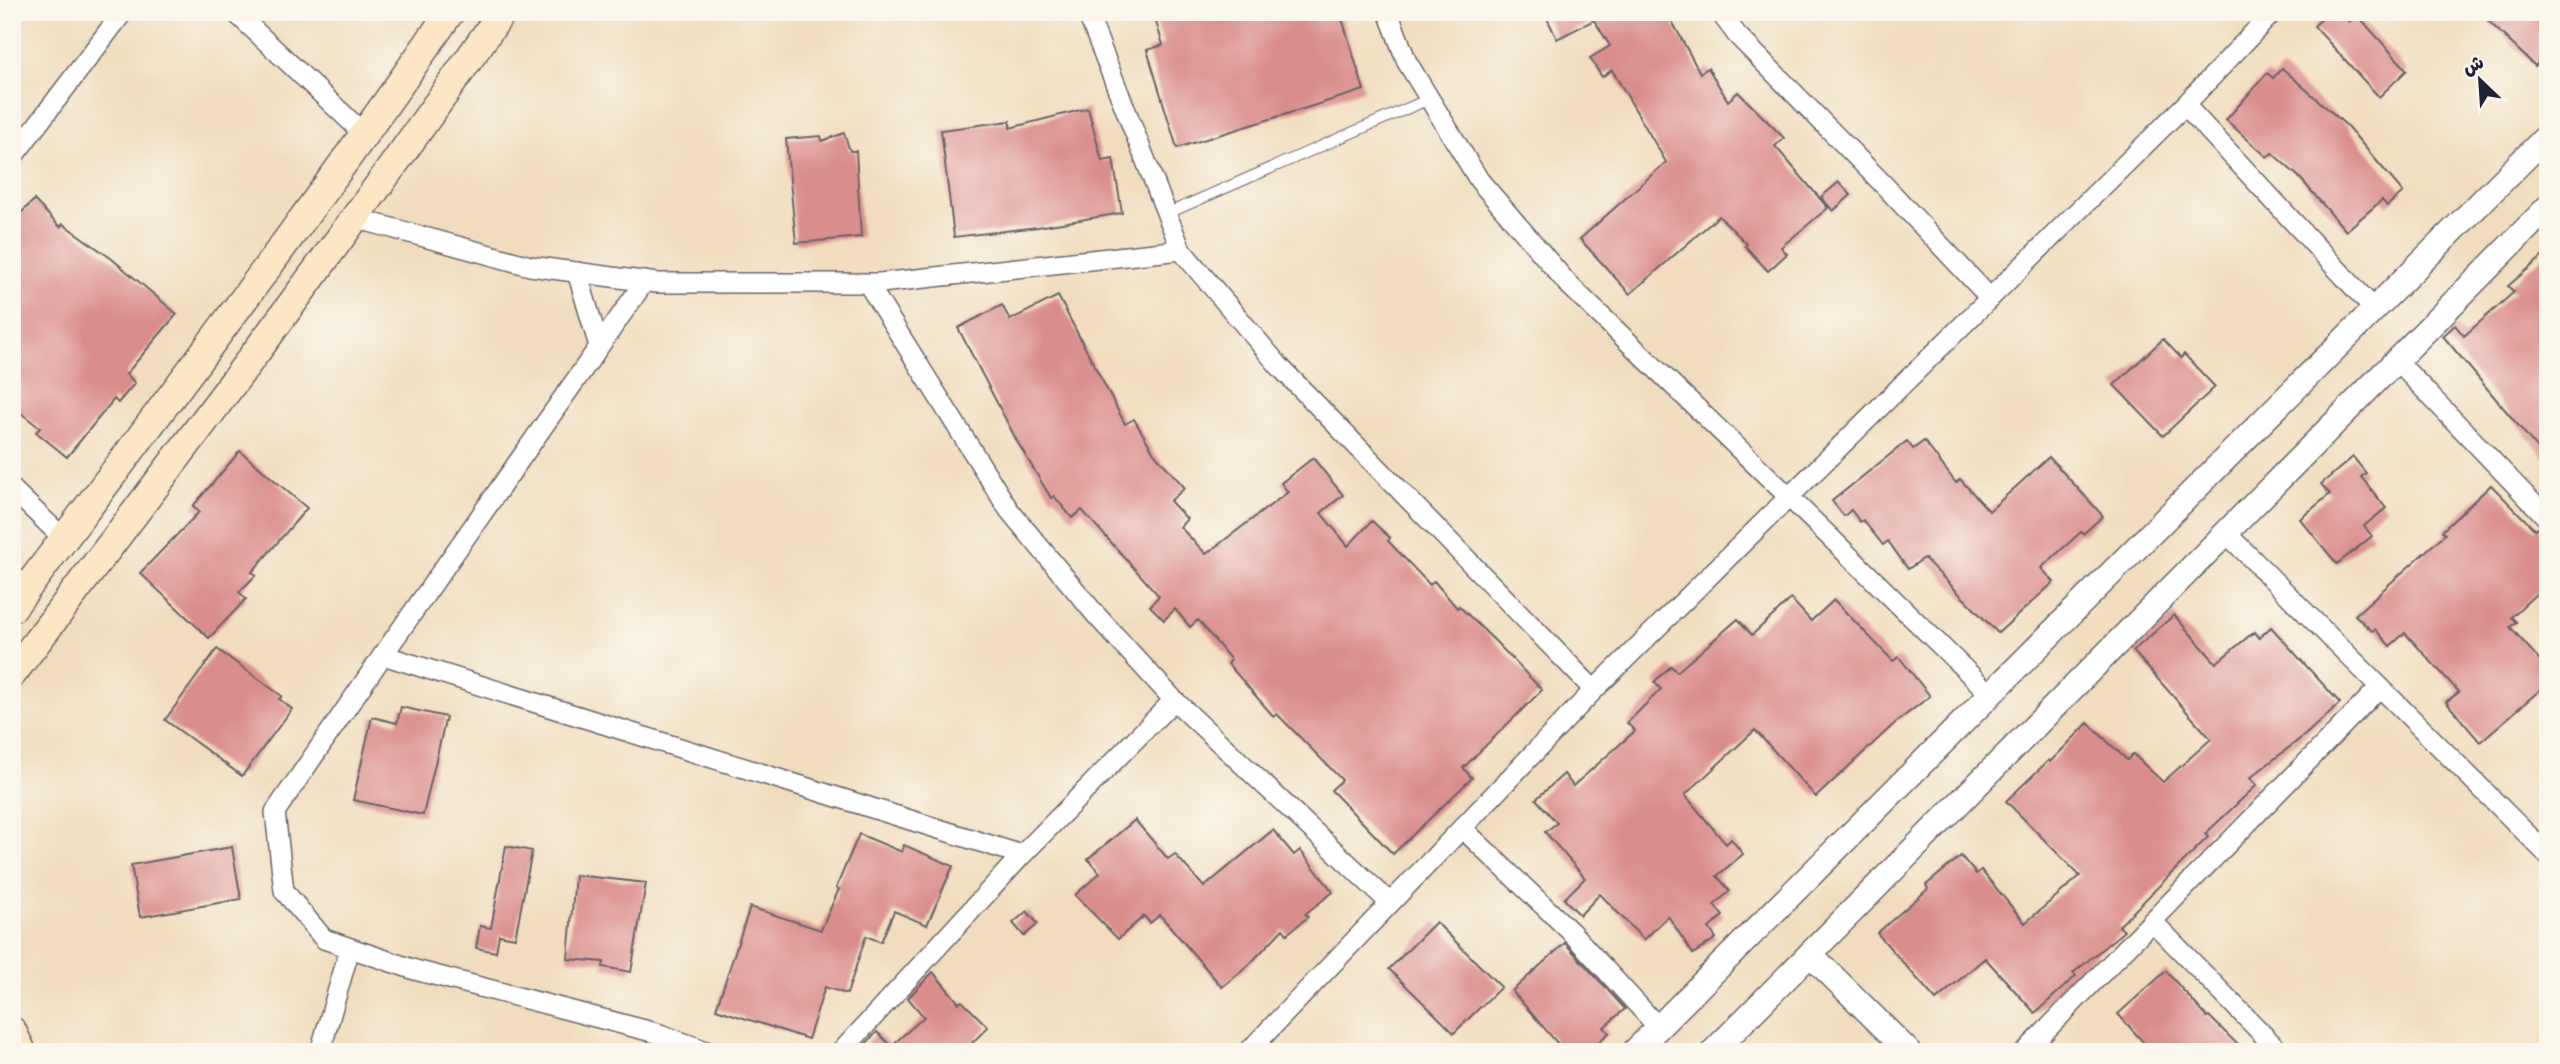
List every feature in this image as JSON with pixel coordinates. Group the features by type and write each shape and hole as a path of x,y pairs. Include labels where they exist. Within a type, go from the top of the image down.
{"main road":[{"path":"12,608 364,134 450,12"},
{"path":"12,690 20,663 355,218 502,12"},
{"path":"12,1031 22,1052"}],"street":[{"path":"16,144 123,12"},
{"path":"234,12 364,134"},
{"path":"1087,12 1181,250 1280,367 1594,690"},
{"path":"1388,12 1407,62 1479,180 1568,284 1990,694"},
{"path":"1720,12 1737,35 1990,298"},
{"path":"1248,1052 1594,690 2185,105 2273,12"},
{"path":"2185,105 2374,309"},
{"path":"1634,1052 2548,135"},
{"path":"1713,1052 2548,207"},
{"path":"355,218 530,266 645,281 868,284 1181,250"},
{"path":"576,272 599,346"},
{"path":"645,281 275,812 284,891 324,939 415,970 660,1034 709,1052"},
{"path":"868,284 1009,510 1096,615 1174,700 1390,903"},
{"path":"2396,360 2548,519"},
{"path":"12,489 64,540"},
{"path":"2226,533 2548,855"},
{"path":"383,655 1022,855"},
{"path":"2025,1052 2380,687"},
{"path":"841,1052 1022,855 1174,700"},
{"path":"1462,828 1570,931 1658,1027"},
{"path":"2152,921 2280,1052"},
{"path":"320,1052 350,948"},
{"path":"1810,954 1909,1052"}],"lane":[{"path":"1166,214 1429,99"}],"building":[{"path":"1153,12 1340,12 1364,90 1177,148 1147,50 1163,45"},
{"path":"1544,12 1667,12 1700,73 1708,68 1728,101 1738,92 1784,138 1775,146 1828,208 1781,247 1787,254 1768,271 1745,246 1747,244 1719,216 1630,294 1580,239 1666,162 1612,70 1602,77 1590,58 1610,46 1594,20 1557,39"},
{"path":"2329,12 2341,12 2349,22 2357,15 2407,70 2379,97 2314,26"},
{"path":"2479,12 2548,12 2548,53 2535,66"},
{"path":"2282,68 2347,126 2403,192 2387,206 2382,200 2346,231 2299,177 2272,153 2267,157 2226,120 2267,73 2273,78"},
{"path":"1088,108 1102,161 1113,159 1122,213 954,237 941,130 1010,121 1010,128"},
{"path":"844,133 850,151 856,151 861,237 796,243 786,139 821,136 822,141"},
{"path":"1839,182 1851,195 1833,211 1821,197"},
{"path":"34,200 60,227 63,224 112,259 177,314 126,374 135,383 118,403 114,399 67,457 36,432 40,428 12,406 12,222"},
{"path":"2548,252 2548,461 2443,336 2455,325 2464,336 2514,292 2508,286"},
{"path":"1058,296 1125,424 1134,419 1154,453 1185,488 1170,501 1187,519 1180,527 1206,554 1288,492 1281,483 1313,458 1343,495 1321,513 1348,546 1372,521 1430,585 1434,581 1457,608 1459,606 1542,690 1463,768 1472,778 1393,854 1331,790 1342,780 1277,714 1274,717 1228,664 1231,660 1198,620 1190,627 1175,609 1164,620 1150,606 1159,596 1082,510 1072,518 1054,496 1051,498 1018,443 958,328 1002,305 1010,320"},
{"path":"2163,339 2181,358 2184,354 2215,387 2163,436 2114,385"},
{"path":"1907,441 1913,449 1924,441 1956,483 1960,479 1989,511 2049,457 2103,516 2041,568 2054,582 1998,633 1924,558 1908,569 1888,541 1883,545 1863,520 1860,522 1851,510 1844,516 1832,501"},
{"path":"240,451 307,508 252,572 256,575 239,592 246,599 209,638 140,573 199,512 193,506"},
{"path":"2353,457 2366,473 2361,477 2386,508 2364,526 2372,536 2337,564 2300,519 2330,494 2321,484"},
{"path":"2491,485 2535,530 2537,528 2548,539 2548,583 2511,617 2516,622 2510,627 2548,669 2548,683 2480,742 2446,702 2459,692 2405,633 2390,646 2375,629 2372,631 2355,615 2445,534 2442,531"},
{"path":"1791,599 1811,621 1834,600 1893,661 1899,657 1930,696 1894,724 1816,797 1755,730 1685,795 1726,844 1731,839 1743,854 1717,876 1730,891 1714,905 1723,916 1709,928 1716,938 1693,954 1668,916 1644,940 1600,894 1580,915 1564,899 1585,878 1545,832 1557,823 1536,799 1564,774 1573,786 1635,731 1627,723 1661,689 1654,682 1671,666 1677,672 1738,619 1752,635"},
{"path":"2174,615 2216,663 2254,632 2259,638 2271,627 2340,703 2305,735 2250,778 2257,785 2205,834 2208,837 2119,926 2124,931 2073,973 2076,976 2035,1013 1985,958 1936,1000 1877,933 1928,889 1926,885 1961,856 1976,874 1981,870 2025,923 2080,876 2006,801 2049,760 2050,762 2088,723 2127,760 2133,754 2163,782 2211,739 2133,651"},
{"path":"217,649 282,696 279,699 292,709 242,776 165,720"},
{"path":"401,707 446,717 423,815 353,800 372,717 397,723"},
{"path":"1135,820 1168,859 1175,854 1204,887 1273,830 1294,855 1300,850 1333,892 1305,914 1308,917 1287,934 1283,929 1248,966 1222,987 1160,915 1150,923 1144,916 1118,939 1075,895 1100,873 1088,859"},
{"path":"859,834 902,852 904,845 953,866 927,925 894,911 881,942 866,936 847,994 825,987 808,1039 716,1009 750,907 821,930"},
{"path":"506,846 532,851 515,938 499,935 496,952 476,948 480,926 491,928"},
{"path":"232,847 241,899 140,917 131,865"},
{"path":"575,875 646,883 631,972 603,967 604,962 568,959"},
{"path":"1027,911 1038,924 1024,936 1013,923"},
{"path":"1436,922 1501,987 1454,1033 1389,969"},
{"path":"1565,943 1625,1009 1604,1027 1609,1033 1587,1052 1565,1052 1512,991"},
{"path":"2166,971 2207,1017 2245,1052 2152,1052 2118,1014"},
{"path":"933,972 959,1003 962,1001 988,1027 963,1052 858,1052 877,1032 891,1046 924,1017 908,998"}]}
